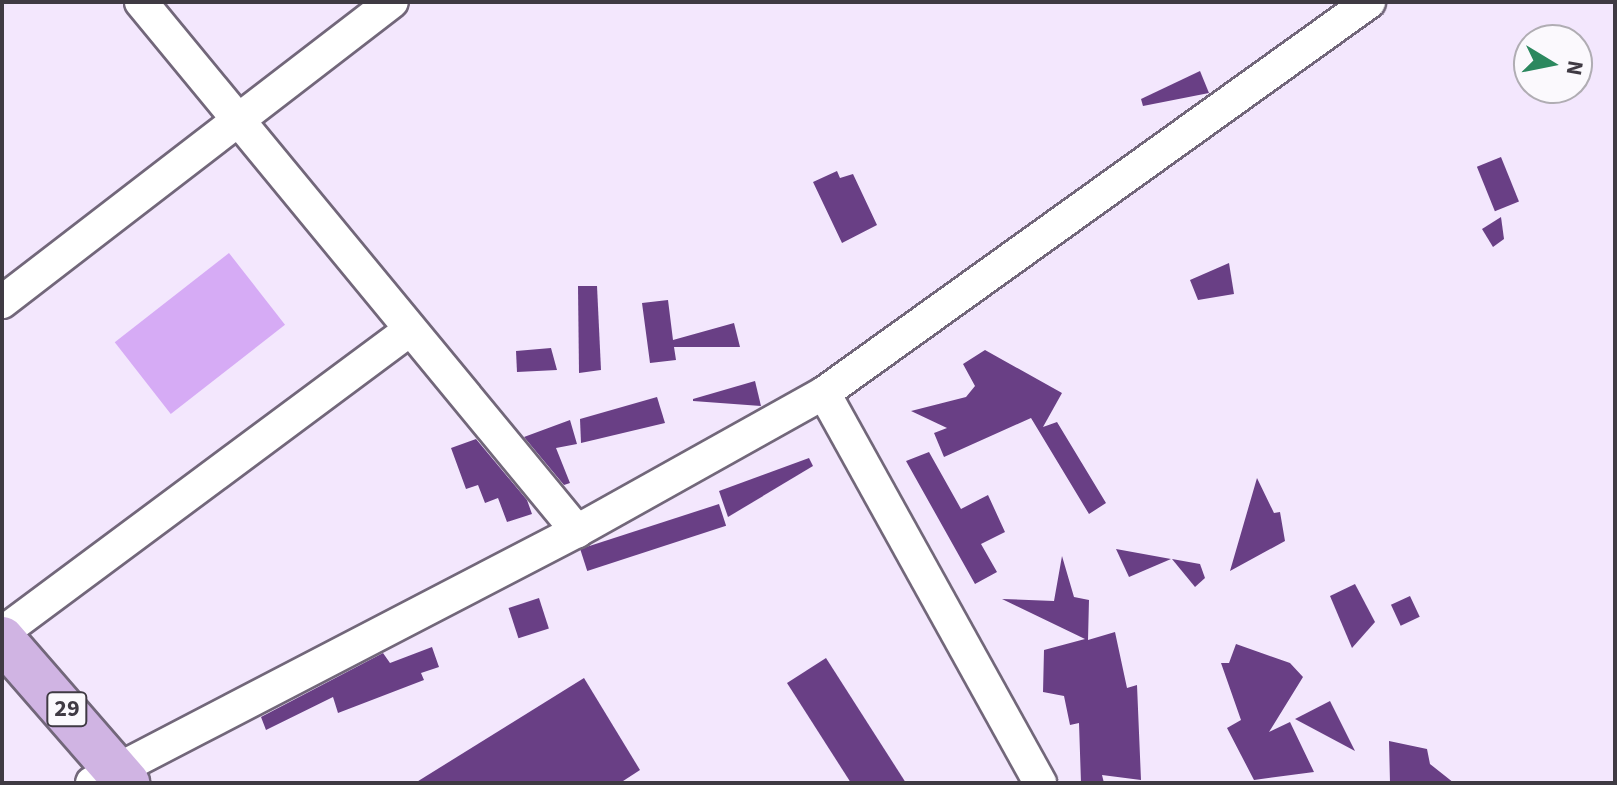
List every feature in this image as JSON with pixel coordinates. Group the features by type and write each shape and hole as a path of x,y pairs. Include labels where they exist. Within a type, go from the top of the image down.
{"main road":[{"name":"29","path":"2,639 112,778"}],"street":[{"path":"141,2 407,332 577,531"},
{"path":"2,302 392,2"},
{"path":"112,778 577,531 824,393 1369,2"},
{"path":"2,633 407,332"},
{"path":"824,393 1040,783"}],"shaded area":[{"path":"229,253 285,325 171,414 115,342"}],"building":[{"path":"1200,71 1209,93 1143,106 1141,99"},
{"path":"1501,157 1519,202 1495,211 1477,167"},
{"path":"837,171 840,178 853,174 877,225 842,243 813,182"},
{"path":"1501,217 1504,239 1493,247 1482,229"},
{"path":"1229,263 1234,294 1198,300 1190,280"},
{"path":"578,286 597,286 601,370 579,373"},
{"path":"668,300 673,340 734,323 740,347 674,347 676,360 650,363 642,303"},
{"path":"551,348 557,370 517,372 516,351"},
{"path":"985,350 1062,393 1043,427 1057,422 1106,503 1089,514 1031,418 944,457 934,433 947,428 911,411 966,397 975,386 963,364"},
{"path":"755,381 761,406 693,401 693,399"},
{"path":"657,397 665,423 581,443 580,419"},
{"path":"570,420 577,444 556,448 570,483 564,485 524,437"},
{"path":"476,439 527,500 532,514 507,522 498,498 485,503 478,485 466,489 451,448"},
{"path":"929,452 961,509 988,495 1005,532 981,544 997,572 975,584 906,461"},
{"path":"809,458 813,466 728,517 719,491"},
{"path":"1257,478 1274,513 1280,512 1285,541 1230,571"},
{"path":"719,504 726,526 587,571 580,549"},
{"path":"1116,549 1171,559 1129,577"},
{"path":"1062,556 1074,597 1089,600 1088,640 1115,632 1127,688 1137,685 1141,780 1102,775 1104,783 1081,783 1079,723 1070,725 1064,696 1043,692 1044,650 1085,639 1002,599 1054,601"},
{"path":"1172,559 1200,564 1205,578 1195,587"},
{"path":"1355,584 1375,622 1352,648 1330,596"},
{"path":"1410,596 1420,617 1401,626 1391,605"},
{"path":"539,598 549,628 518,638 509,608"},
{"path":"1236,644 1290,663 1303,677 1269,732 1290,722 1314,772 1254,780 1227,728 1241,720 1221,663 1229,663"},
{"path":"432,647 439,667 421,673 424,680 338,713 333,697 266,730 261,717 383,653 390,663"},
{"path":"826,658 906,783 851,783 787,683"},
{"path":"584,678 640,770 620,783 415,783"},
{"path":"1330,701 1355,751 1295,719"},
{"path":"1389,741 1427,749 1430,764 1454,783 1390,783"}]}
